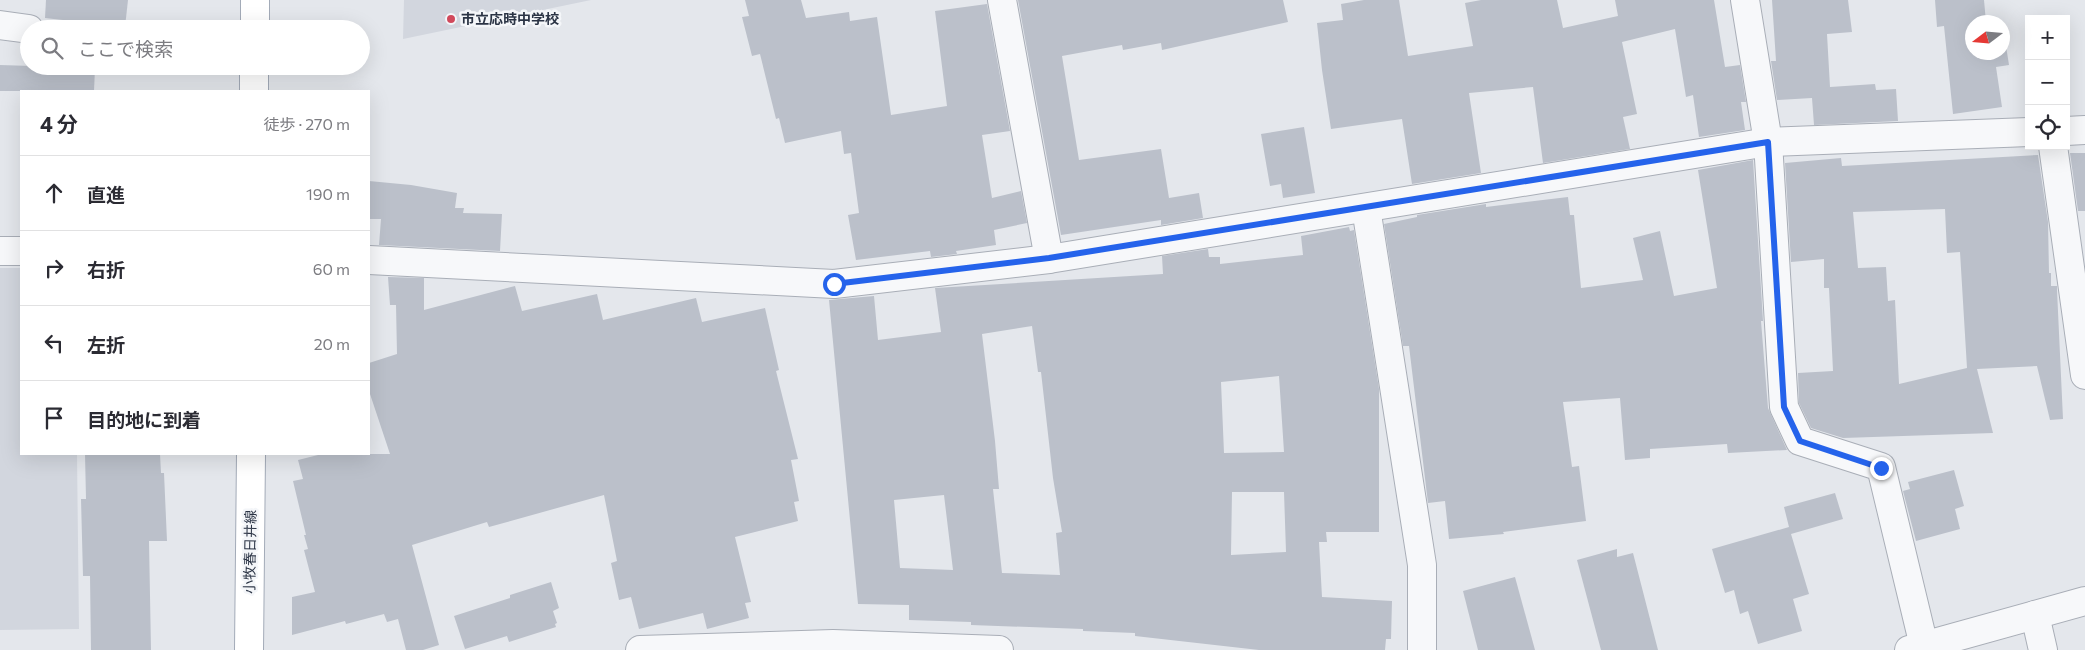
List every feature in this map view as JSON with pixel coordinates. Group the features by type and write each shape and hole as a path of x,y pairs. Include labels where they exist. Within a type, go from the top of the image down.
{"main road":[{"path":"254,20 255,0"},
{"path":"254,75 254,90"},
{"name":"小牧春日井線","path":"249,650 251,455"}],"street":[{"path":"1002,0 1049,258"},
{"path":"1746,0 1768,142 1784,407 1800,441 1881,468 1917,648 2085,601"},
{"path":"0,25 20,28"},
{"path":"2070,131 2085,130"},
{"path":"370,260 834,284 1049,258 1768,142 2025,132"},
{"path":"2054,150 2085,375"},
{"path":"1366,208 1422,565 1422,650"},
{"path":"0,250 20,250"},
{"path":"2035,615 2043,650"},
{"path":"640,650 833,647 999,650"}],"shaded area":[{"name":"市立応時中学校","path":"404,0 591,0 403,39"},
{"path":"0,268 20,268 20,455 77,455 79,629 0,630"}],"building":[{"path":"46,0 128,0 126,20 63,20 45,18"},
{"path":"745,0 801,0 806,18 849,12 850,21 877,17 891,115 947,106 935,11 987,4 1010,131 982,135 992,198 1021,191 1027,223 994,230 996,245 956,251 957,254 931,257 930,251 856,260 848,215 859,213 851,153 844,154 841,131 785,143 779,118 776,119 760,54 752,56 742,17 749,16"},
{"path":"1018,0 1283,0 1288,22 1162,50 1161,43 1123,50 1122,45 1062,56 1079,160 1161,149 1169,198 1199,193 1203,218 1161,225 1161,220 1061,235"},
{"path":"1364,0 1399,0 1408,56 1473,46 1465,3 1481,0 1557,0 1563,28 1618,16 1615,0 1714,0 1725,67 1740,65 1746,102 1741,102 1745,130 1699,137 1693,95 1686,97 1675,29 1622,42 1637,114 1623,117 1630,149 1543,163 1533,87 1469,93 1481,173 1412,184 1402,119 1331,129 1317,23 1343,20 1341,4"},
{"path":"1772,0 1848,0 1852,32 1827,34 1830,87 1875,84 1876,90 1896,89 1898,121 1814,125 1812,98 1777,100 1771,61 1776,61"},
{"path":"1935,0 1984,0 1985,15 1965,15 1965,60 2008,60 2009,65 1996,67 2002,107 1953,114 1944,26 1937,27"},
{"path":"0,65 20,66 20,75 95,75 94,90 0,91"},
{"path":"1304,127 1315,193 1283,198 1281,184 1270,186 1261,134"},
{"path":"2070,153 2085,153 2085,211 2078,211"},
{"path":"2038,155 2048,222 2049,273 2051,273 2051,286 2057,286 2063,419 2050,420 2037,366 1977,369 1993,433 1843,438 1811,428 1799,403 1798,373 1833,371 1829,288 1824,288 1824,259 1791,262 1785,163 1841,158 1842,166","holes":["1945,209 1947,253 1960,252 1967,368 1899,384 1895,300 1888,301 1886,267 1858,268 1853,212"]},
{"path":"1753,160 1763,321 1761,321 1768,408 1787,450 1728,453 1727,444 1650,449 1650,458 1625,460 1620,398 1563,402 1572,467 1579,466 1586,521 1503,532 1504,534 1449,539 1445,501 1428,503 1409,346 1403,346 1384,224 1417,217 1417,215 1486,204 1486,207 1568,197 1570,215 1574,215 1581,288 1643,280 1633,238 1660,231 1674,296 1717,288 1698,170"},
{"path":"370,181 411,185 457,193 455,208 464,208 463,213 502,214 500,251 379,245 381,219 370,219"},
{"path":"1349,227 1350,231 1354,230 1379,389 1379,532 1326,532 1327,542 1319,542 1322,597 1392,601 1391,639 1386,639 1385,650 1259,650 1135,636 1135,633 971,625 971,622 909,620 909,605 858,604 829,300 874,296 878,340 941,332 935,288 1163,274 1162,256 1208,249 1209,257 1220,257 1220,264 1303,255 1301,236","holes":["1032,326 1038,372 1041,372 1053,478 1062,532 1056,533 1060,575 1002,573 993,489 999,489 995,441 982,334","1279,376 1284,452 1224,453 1221,382","1232,492 1284,492 1286,552 1231,555","944,495 953,570 900,568 894,500"]},
{"path":"388,277 424,278 424,310 515,286 522,311 597,294 603,320 696,298 702,322 765,308 779,370 776,371 798,459 791,460 799,501 794,502 798,521 735,537 751,602 745,603 749,618 707,629 703,613 639,629 631,597 619,600 611,563 617,561 604,495 489,527 487,522 412,545 439,645 423,650 406,650 398,619 387,622 384,614 346,624 345,621 292,635 292,597 315,592 304,550 308,549 304,535 306,535 293,481 303,479 298,460 318,455 390,454 370,394 370,363 397,354 396,305 390,305"},
{"path":"85,455 160,455 161,473 164,473 167,541 149,541 151,650 91,650 90,576 83,576 81,499 86,499"},
{"path":"1954,470 1964,506 1955,509 1960,529 1916,541 1903,491 1910,489 1908,482"},
{"path":"1835,493 1843,519 1791,534 1809,594 1793,599 1802,631 1758,644 1748,611 1740,614 1734,590 1725,593 1712,549 1789,527 1784,507"},
{"path":"1617,549 1617,557 1633,553 1658,650 1601,650 1577,560"},
{"path":"1515,577 1535,650 1478,650 1463,591"},
{"path":"551,582 559,608 553,611 557,623 555,624 556,627 509,642 507,636 465,649 454,616 510,598 510,595"}],"place":[{"name":"市立応時中学校","path":"451,19"}],"route":[{"path":"834,284 1049,258 1768,142 1784,407 1800,441 1881,468"}]}
